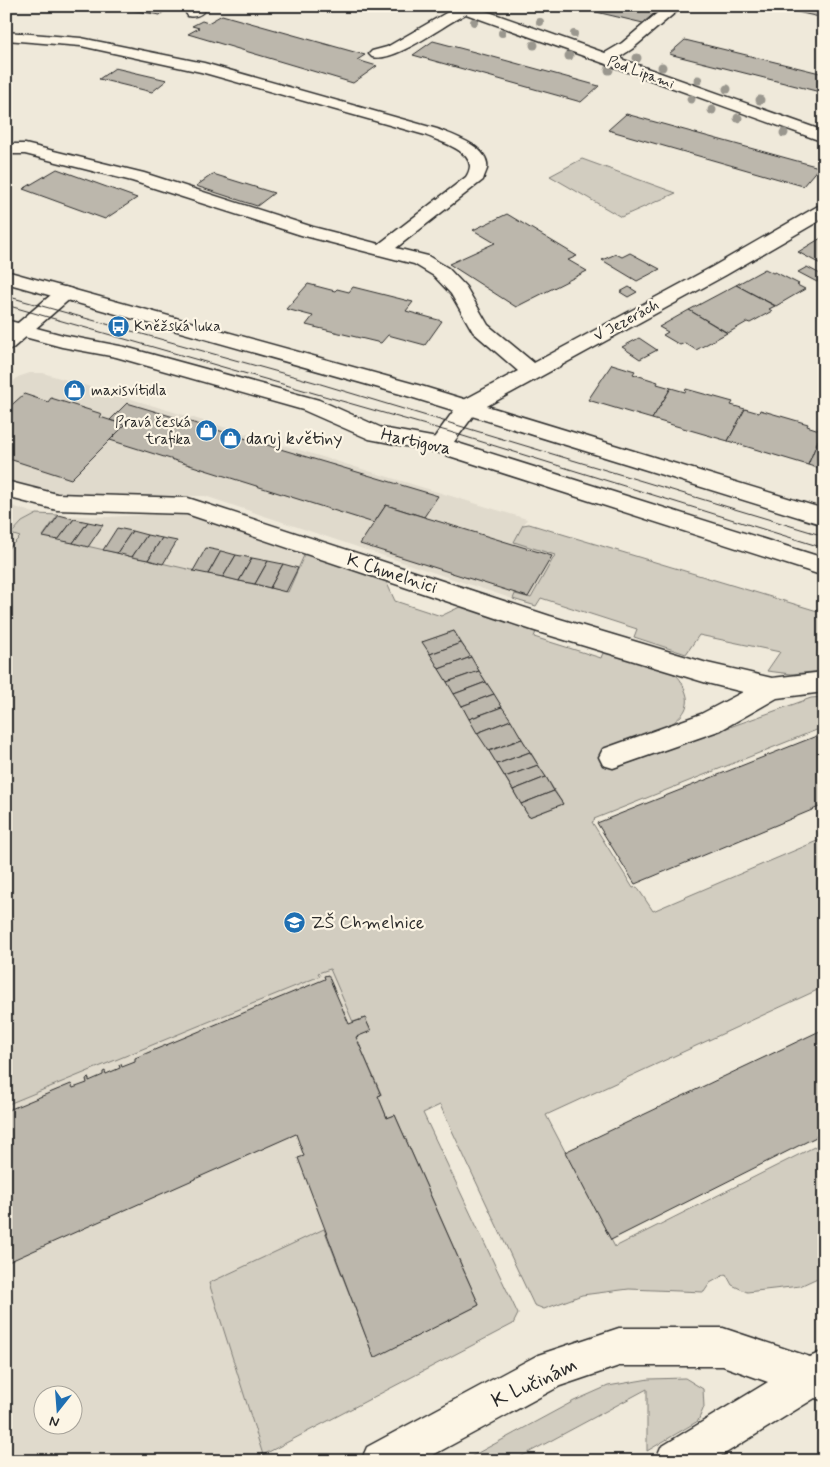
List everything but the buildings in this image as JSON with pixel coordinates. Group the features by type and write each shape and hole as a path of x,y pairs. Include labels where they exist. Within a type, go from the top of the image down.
{"street":[{"path":"606,59 627,46 672,8 665,6"},
{"path":"377,54 392,51 462,8"},
{"name":"Pod Lipami","path":"462,8 824,137"},
{"path":"6,36 81,42 204,68 336,111 432,132 459,144 475,155 479,167 474,180 382,250"},
{"path":"120,67 135,53"},
{"path":"6,149 25,149 138,177 307,230 420,260 441,272 459,291 480,328 531,371"},
{"name":"V Jezerách","path":"440,444 468,407 531,371 719,271 824,210"},
{"path":"6,277 468,407 824,518"},
{"path":"12,334 65,293"},
{"name":"Hartigova","path":"12,334 118,351 311,405 377,434 440,444 824,567"},
{"name":"K Chmelnici","path":"6,489 56,502 188,506 544,624 707,673 772,688 824,682"},
{"name":"K Chmelnici","path":"613,757 710,722 772,688"},
{"name":"K Lučinám","path":"381,1461 552,1369 619,1347 723,1347 821,1376"},
{"name":"K Lučinám","path":"675,1461 821,1376"}],"shaded area":[{"path":"582,159 676,193 621,217 550,176"},
{"path":"30,373 43,373 527,519 514,542 556,555 531,599 515,594 513,599 205,496 55,496 6,480 6,389 18,377"},
{"name":"ZŠ Chmelnice","path":"6,504 37,514 22,522 11,534 42,536 58,515 108,517 155,514 190,516 305,553 299,569 453,620 572,809 431,1109 399,1124 492,1334 252,1461 6,1461"},
{"name":"ZŠ Chmelnice","path":"37,514 58,515 43,536 288,592 305,553 385,579 395,601 441,616 464,605 537,629 534,637 601,658 604,650 667,670 680,680 686,693 687,705 682,715 672,724 659,731 606,749 618,767 811,698 824,697 824,727 594,819 592,822 633,888 637,887 653,911 824,838 824,987 546,1115 615,1247 824,1142 824,1275 800,1286 747,1292 732,1285 726,1274 710,1283 704,1292 629,1289 582,1295 544,1309 534,1305 440,1105 423,1113 518,1314 513,1324 263,1455 209,1283 324,1229 374,1357 479,1305 395,1115 387,1118 378,1096 381,1094 356,1037 370,1031 370,1029 365,1018 353,1022 330,969 318,973 320,976 6,1105 6,551 20,537 11,534 22,522","holes":["454,631 563,804 529,817 423,642"]},
{"path":"529,524 824,613 824,671 791,674 767,671 780,652 699,635 686,654 634,637 637,629 541,598 536,606 513,599 515,594 531,598 555,555 514,542 523,525"},
{"path":"685,1378 703,1389 704,1407 698,1421 647,1451 647,1389 513,1461 463,1461 574,1401 608,1386 649,1379"}],"tram line":[{"path":"6,296 314,382 824,536"},
{"path":"6,305 450,432 824,548"}],"place":[{"name":"Kněžská luka","path":"118,326"},
{"name":"maxisvítidla","path":"75,390"},
{"name":"Pravá česká trafika","path":"207,431"},
{"name":"daruj květiny","path":"230,438"},
{"name":"ZŠ Chmelnice","path":"295,922"}]}
